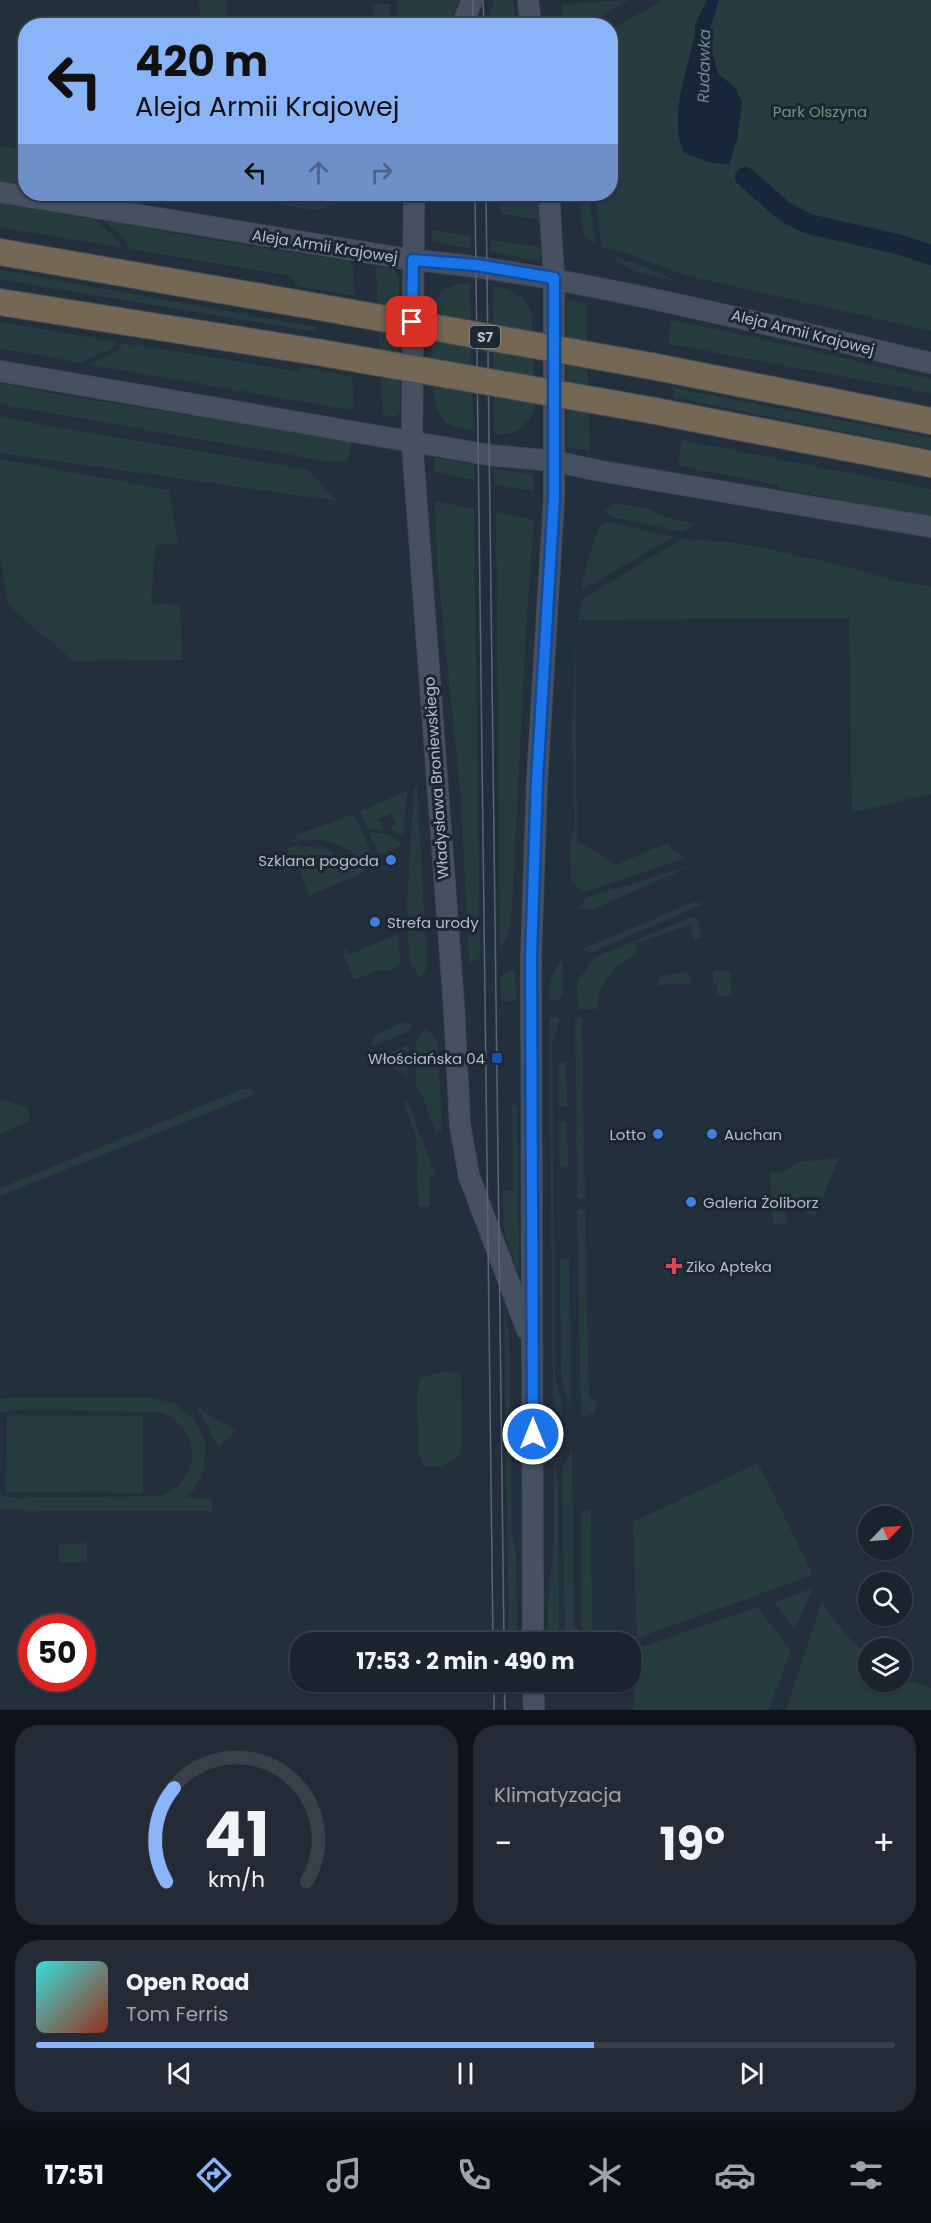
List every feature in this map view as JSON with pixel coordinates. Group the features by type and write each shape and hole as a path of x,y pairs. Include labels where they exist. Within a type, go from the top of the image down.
{"highway":[{"name":"S7","path":"0,252 651,366 931,422"},
{"path":"0,302 317,352 650,410 931,464"}],"main road":[{"path":"465,18 471,0"},
{"path":"528,0 530,18"},
{"name":"Aleja Armii Krajowej","path":"0,192 18,195"},
{"name":"Aleja Armii Krajowej","path":"55,201 413,260 476,265 554,278 704,308 931,363"},
{"name":"Władysława Broniewskiego","path":"414,201 412,441 454,1007 460,1125 469,1176 519,1306 533,1350"},
{"name":"Władysława Broniewskiego","path":"533,1632 531,958 537,780 553,516 554,278 549,201"},
{"path":"0,371 489,455 554,461 931,527"},
{"path":"534,1692 534,1710"}],"green space":[{"path":"199,0 227,0 227,18 200,18"},
{"path":"397,0 459,0 452,18 397,18"},
{"path":"494,0 513,0 515,18 488,18"},
{"path":"629,0 598,18 563,18 562,4"},
{"name":"Park Olszyna","path":"664,0 931,0 931,331 684,275 626,253 602,248 596,201 618,201 618,26"},
{"path":"373,4 390,4 390,18 373,18"},
{"path":"0,146 18,149 18,183 0,181"},
{"path":"260,201 339,201 315,210"},
{"path":"500,201 538,201 540,220 501,214"},
{"path":"580,201 590,201 595,244 584,235"},
{"path":"0,203 96,220 119,241 121,247 0,227"},
{"path":"103,220 348,261 353,267 354,296 298,286 290,276 130,249 125,239"},
{"path":"431,230 470,236 472,249 432,241"},
{"path":"491,240 541,247 540,261 490,252"},
{"path":"614,259 637,263 676,281 636,272"},
{"path":"376,267 394,269 399,277 400,412 397,417 383,415"},
{"path":"0,270 316,327 317,332 0,280"},
{"path":"470,283 473,431 449,424 439,413 435,401 432,368 433,307 439,295 447,288"},
{"path":"493,286 507,289 522,298 532,316 535,409 528,421 519,429 501,434 494,434"},
{"path":"569,300 586,303 590,451 570,448 567,443 566,303"},
{"path":"671,320 931,379 931,393 668,344"},
{"path":"0,322 116,342 114,347 81,363 0,349"},
{"path":"122,343 296,371 303,367 352,377 354,410 87,365 120,349"},
{"path":"0,383 352,442 347,462 329,462 0,404"},
{"path":"674,388 931,438 931,449 673,397"},
{"path":"0,417 308,470 337,501 0,453"},
{"path":"682,440 931,489 931,517 778,488 778,485 678,466"},
{"path":"435,458 474,465 474,480 434,472"},
{"path":"0,459 169,490 178,544 155,545 151,603 180,605 182,660 73,661 8,605 0,555"},
{"path":"494,469 533,475 534,491 495,484"},
{"path":"435,501 474,509 480,958 469,963 461,798 437,564"},
{"path":"616,503 649,509 665,517 696,524 682,532 616,518 604,512"},
{"path":"496,512 534,520 511,924 506,940 500,948"},
{"path":"610,522 673,537 582,590 582,580 597,532 601,525"},
{"path":"683,538 760,548 841,565 918,585 931,586 931,794 852,813 849,618 578,620 583,599"},
{"path":"575,632 577,841 616,865 667,843 675,852 686,858 583,892 571,882 570,843 575,827 572,742"},
{"path":"414,788 417,788 427,961 427,967 421,978 409,962 407,901"},
{"path":"407,791 403,835 393,831 391,827 396,825 391,813 378,819 383,831 367,828 360,811"},
{"path":"354,814 377,866 372,868 358,856 333,843 304,840 292,843 297,835"},
{"path":"369,832 388,834 401,843 400,846 379,854"},
{"path":"297,846 328,848 338,858 353,860 366,871 309,896 298,866 285,871 288,848"},
{"path":"693,865 594,909 579,909 585,898"},
{"path":"694,902 703,904 589,953 582,949"},
{"path":"692,917 697,919 702,937 694,940 690,925 635,944 637,955 620,964 608,976 598,999 597,1009 578,1009 577,982 594,958"},
{"path":"398,934 401,965 389,971 378,970 354,980 342,951 346,949 349,955"},
{"path":"563,960 563,995 558,1000 549,1000 552,978"},
{"path":"515,969 516,1001 501,1001 500,976"},
{"path":"684,971 689,975 691,984 656,985 660,977"},
{"path":"713,971 730,971 732,996 717,996 717,985 713,984"},
{"path":"555,1017 560,1020 552,1042 555,1377 562,1405 562,1417 556,1409 553,1398 549,1018"},
{"path":"582,1017 585,1200 577,1198 575,1020"},
{"path":"403,1023 413,1023 409,1031 371,1047 375,1035"},
{"path":"425,1029 431,1033 438,1044 442,1132 436,1133 423,1097 416,1086 416,1040"},
{"path":"409,1045 409,1051 402,1051 402,1062 409,1062 407,1077 377,1057"},
{"path":"558,1062 566,1062 567,1107 559,1107"},
{"path":"243,1089 249,1089 255,1094 0,1196 0,1188"},
{"path":"406,1098 436,1175 430,1175 430,1207 418,1207 416,1137 405,1105"},
{"path":"0,1099 27,1107 30,1121 0,1134"},
{"path":"512,1105 517,1105 519,1268 517,1269 504,1231 503,1191 513,1190"},
{"path":"559,1122 567,1122 568,1166 560,1166"},
{"path":"839,1158 815,1217 786,1202 787,1223 773,1225 770,1172 787,1171 799,1162"},
{"path":"585,1209 589,1398 596,1399 595,1413 581,1418 577,1211"},
{"path":"560,1259 569,1259 571,1410 561,1377"},
{"path":"504,1311 509,1334 512,1533 516,1550 517,1632 509,1632"},
{"path":"454,1371 460,1373 461,1377 462,1445 460,1455 441,1467 425,1466 418,1451 417,1391 420,1379 434,1373"},
{"path":"14,1397 148,1397 174,1403 194,1419 205,1442 204,1468 194,1490 185,1498 212,1498 212,1511 0,1510 0,1495 15,1498 161,1496 175,1488 185,1478 192,1454 190,1442 184,1430 174,1420 160,1412 14,1410 0,1413 0,1399"},
{"path":"198,1408 236,1431 218,1448 201,1413 197,1412"},
{"path":"7,1415 143,1416 143,1493 6,1492"},
{"path":"572,1450 574,1632 565,1632 562,1469"},
{"path":"758,1463 813,1575 641,1637 641,1632 637,1632 633,1522"},
{"path":"554,1465 558,1491 559,1632 548,1632 548,1604 554,1537"},
{"path":"591,1510 592,1632 582,1632 581,1511"},
{"path":"87,1543 87,1562 59,1562 59,1544"},
{"path":"813,1588 795,1629 774,1603"},
{"path":"822,1601 842,1630 858,1646 858,1692 912,1692 912,1681 931,1688 931,1710 786,1710"},
{"path":"757,1607 791,1650 769,1710 634,1710 634,1692 641,1692 641,1647"}],"water":[{"name":"Rudawka","path":"707,0 719,0 710,29 710,44 718,73 736,89 742,103 737,140 729,165 708,162 684,153 678,124 680,94 695,35 695,25"}],"waterway":[{"path":"745,177 785,212 809,224 901,245 931,255"}],"tram line":[{"path":"473,0 473,18"},
{"path":"483,0 484,18"},
{"path":"475,201 493,1632"},
{"path":"486,201 504,1632"},
{"path":"494,1692 494,1710"},
{"path":"504,1692 505,1710"}],"place":[{"name":"Szklana pogoda","path":"391,860"},
{"name":"Strefa urody","path":"375,922"},
{"name":"Włościańska 04","path":"497,1058"},
{"name":"Lotto","path":"658,1134"},
{"name":"Auchan","path":"712,1134"},
{"name":"Galeria Żoliborz","path":"691,1202"},
{"name":"Ziko Apteka","path":"674,1266"}],"route":[{"path":"412,322 413,260 476,265 554,278 554,498 537,780 531,958 533,1434"}]}
